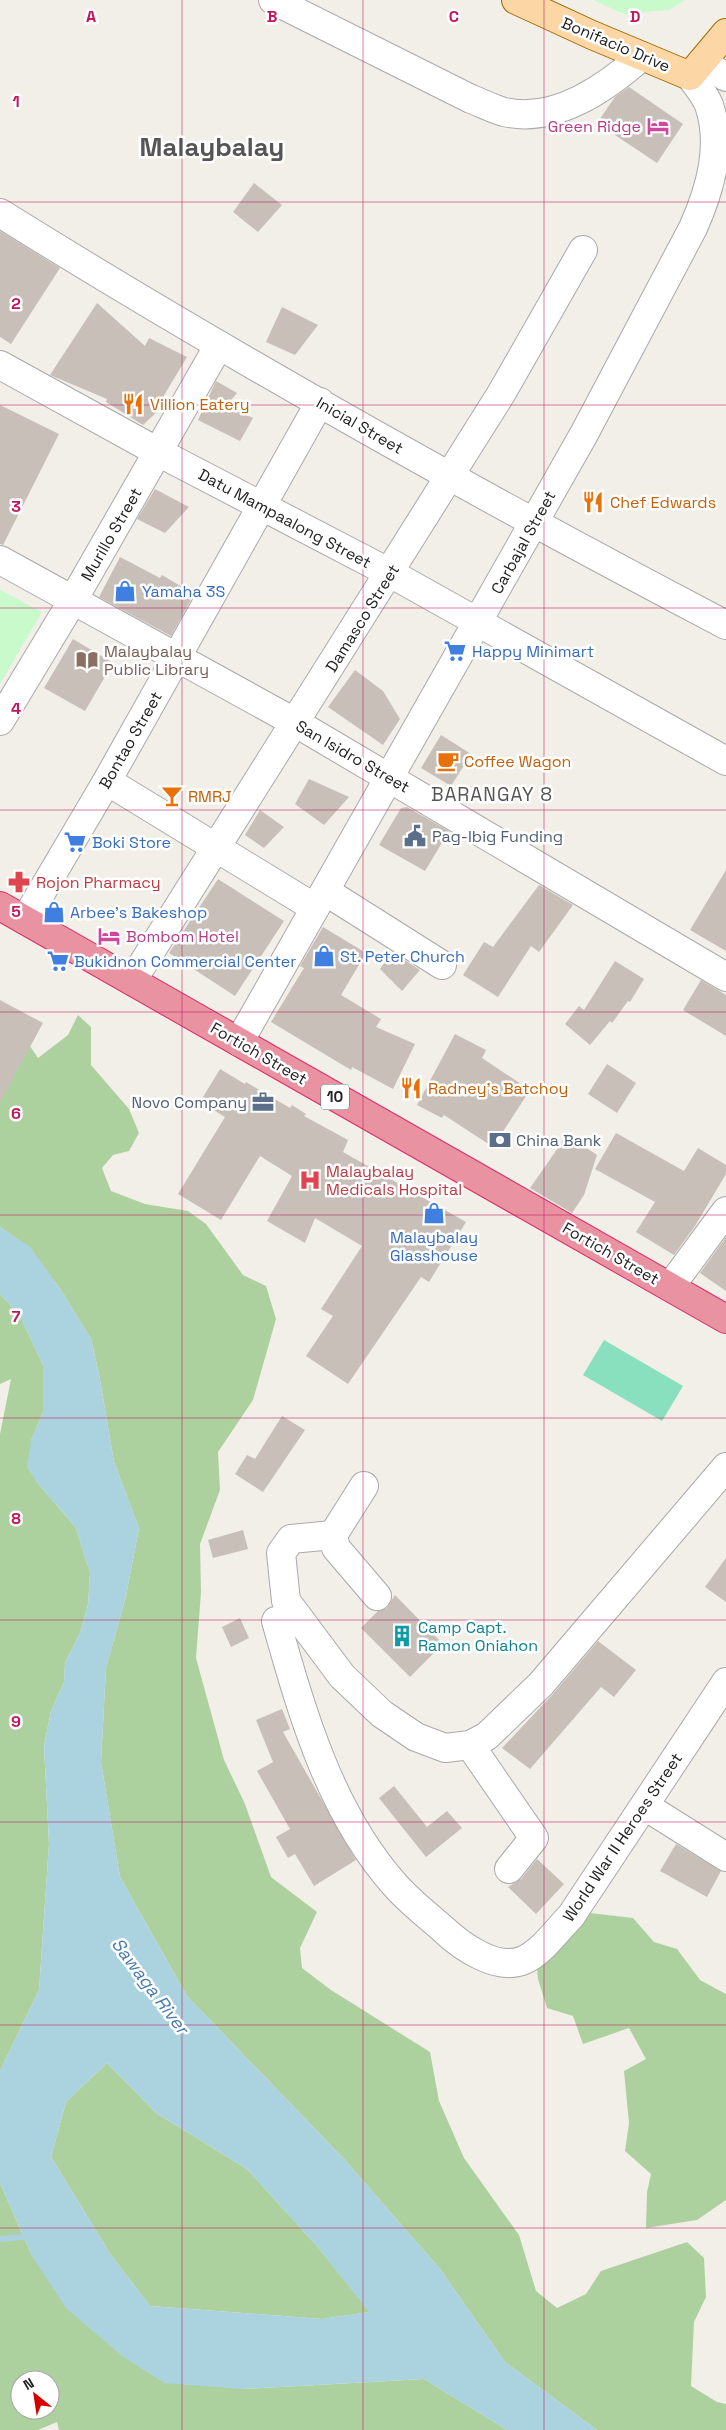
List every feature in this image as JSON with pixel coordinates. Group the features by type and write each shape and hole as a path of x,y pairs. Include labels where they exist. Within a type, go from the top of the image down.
{"highway":[{"name":"Fortich Street","path":"0,906 726,1319"}],"main road":[{"name":"Bonifacio Drive","path":"516,0 642,56 696,69"},
{"path":"696,69 726,33"}],"street":[{"path":"273,0 471,99 504,112 531,114 563,108 598,90 642,56"},
{"path":"696,69 726,77"},
{"name":"Carbajal Street","path":"239,1042 534,524 650,311 706,197 714,167 717,110 696,69"},
{"name":"Inicial Street","path":"0,213 137,299 534,524 726,625"},
{"name":"Damasco Street","path":"132,981 296,723 501,394 584,250"},
{"name":"Murillo Street","path":"0,721 73,600 220,345"},
{"name":"Datu Mampaalong Street","path":"0,366 158,452 390,573 726,762"},
{"name":"Bontao Street","path":"25,920 108,781 320,402"},
{"name":"San Isidro Street","path":"0,560 296,723 726,976"},
{"path":"108,781 216,849 320,899 442,965"},
{"path":"670,1287 726,1211"},
{"path":"333,1535 291,1539 281,1553 286,1602 342,1676 382,1714 416,1738 445,1748 470,1745 487,1736 541,1684 726,1467"},
{"path":"364,1486 333,1535 336,1548 377,1596"},
{"name":"World War II Heroes Street","path":"276,1621 299,1702 328,1776 355,1830 395,1886 457,1943 481,1957 509,1962 524,1960 541,1947 571,1916 726,1682"},
{"path":"470,1745 534,1838 508,1869"},
{"path":"645,1806 726,1857"}],"green space":[{"path":"593,0 685,0 669,10 624,14"},
{"path":"0,590 42,612 0,684"},
{"path":"0,1012 26,1040 38,1058 68,1035 78,1015 91,1027 91,1065 129,1109 139,1133 129,1151 113,1155 102,1168 111,1191 145,1204 188,1211 206,1224 243,1275 266,1286 276,1319 253,1400 218,1452 220,1490 200,1544 201,1592 196,1658 224,1760 245,1804 271,1877 317,1912 300,1948 302,1968 331,1990 430,2052 439,2101 464,2158 519,2235 536,2291 557,2308 586,2294 601,2271 687,2242 704,2258 706,2297 694,2322 691,2386 717,2402 726,2404 726,2430 597,2430 505,2362 440,2269 344,2159 187,1996 120,1877 101,1762 106,1668 126,1596 139,1528 114,1462 91,1339 61,1290 30,1248 0,1227"},
{"path":"0,1294 20,1316 43,1365 43,1412 31,1441 36,1481 76,1528 90,1573 88,1605 80,1633 65,1663 64,1682 51,1711 44,1746 49,1844 39,1990 0,2071 0,1434 11,1379 0,1384"},
{"path":"604,1340 683,1386 662,1421 583,1375"},
{"path":"590,1913 633,1918 654,1942 677,1949 700,1980 726,1994 726,2200 697,2220 646,2228 647,2192 651,2174 625,2151 629,2123 624,2071 646,2059 629,2028 583,2044 573,2016 547,2008 538,1979 536,1957 560,1941"},
{"path":"107,2063 156,2113 247,2169 316,2245 370,2312 322,2319 150,2306 111,2255 51,2157 66,2102"},
{"path":"0,2183 32,2256 243,2389 424,2379 507,2430 59,2430 57,2422 38,2430 0,2430"}],"water":[{"name":"Sawaga River","path":"0,1227 30,1247 61,1290 91,1339 114,1462 139,1528 126,1596 106,1668 101,1762 120,1877 187,1996 344,2159 440,2269 505,2362 597,2430 507,2430 424,2379 243,2389 164,2383 122,2356 66,2308 32,2256 0,2183 0,2071 39,1990 49,1844 44,1746 51,1711 64,1682 65,1663 80,1633 88,1605 90,1573 76,1528 36,1481 27,1467 31,1441 43,1412 43,1365 20,1316 0,1294","holes":["107,2063 156,2113 247,2169 316,2245 369,2312 322,2319 150,2306 111,2255 51,2157 66,2102"]}],"building":[{"path":"629,87 683,124 657,163 597,123 615,97"},
{"path":"254,183 282,205 258,232 233,212"},
{"path":"0,231 60,268 11,344 0,337"},
{"path":"97,303 145,346 149,338 187,357 157,407 160,409 143,425 106,402 107,399 50,375"},
{"path":"282,307 318,325 295,355 266,342"},
{"path":"216,381 237,393 226,406 253,418 240,441 198,420"},
{"path":"0,405 59,434 3,545 0,544"},
{"path":"155,489 189,507 165,533 137,519"},
{"path":"120,557 160,578 162,575 194,594 171,636 99,597"},
{"path":"73,639 113,663 85,711 44,688"},
{"path":"355,670 383,691 400,719 383,745 328,707"},
{"path":"441,735 471,754 451,786 421,768"},
{"path":"309,779 349,797 324,825 295,804"},
{"name":"Pag-Ibig Funding","path":"407,807 449,831 425,871 379,845 401,808"},
{"path":"260,810 284,827 264,848 245,835"},
{"path":"726,870 726,951 690,930"},
{"path":"218,879 284,921 235,996 169,953"},
{"path":"539,885 573,905 539,952 531,946 498,997 463,975 484,942 493,947"},
{"path":"323,927 366,953 341,995 381,1019 376,1027 415,1044 393,1089 352,1067 351,1070 271,1022 304,968 300,966"},
{"path":"392,952 420,970 402,991 380,969"},
{"path":"615,961 644,979 630,1002 628,1001 612,1023 610,1021 590,1045 565,1024 579,1006 584,1010"},
{"path":"701,980 726,995 726,1036 683,1010"},
{"path":"0,1000 43,1023 0,1102"},
{"path":"455,1034 486,1050 482,1058 530,1090 493,1147 444,1115 442,1118 417,1105"},
{"path":"607,1064 636,1083 617,1113 588,1094"},
{"path":"220,1069 290,1108 292,1105 306,1114 304,1116 348,1140 343,1152 466,1222 429,1282 421,1277 348,1384 306,1356 333,1316 321,1309 362,1246 315,1218 305,1243 267,1221 292,1176 260,1156 221,1220 178,1194 225,1117 200,1102"},
{"path":"616,1133 684,1171 698,1148 726,1165 726,1174 695,1226 674,1255 636,1232 655,1202 595,1169"},
{"path":"567,1135 597,1155 584,1195 572,1213 530,1188"},
{"path":"726,1237 726,1291 700,1273"},
{"path":"282,1416 305,1430 263,1492 235,1474 247,1455 255,1459"},
{"path":"243,1530 248,1549 213,1558 208,1540"},
{"path":"726,1558 726,1602 705,1587"},
{"name":"Camp Capt. Ramon Oniahon","path":"395,1595 443,1644 410,1677 361,1628 378,1611 387,1608"},
{"path":"240,1618 249,1638 231,1647 222,1627"},
{"path":"598,1641 636,1670 614,1697 601,1687 530,1769 502,1748 553,1694"},
{"path":"282,1709 290,1729 283,1732 356,1860 314,1886 295,1854 288,1858 276,1837 290,1829 257,1771 273,1762 256,1720"},
{"path":"394,1786 427,1827 447,1811 462,1828 426,1857 379,1798"},
{"path":"676,1844 721,1871 707,1897 660,1871"},
{"path":"537,1859 564,1884 536,1914 508,1887 521,1879"}],"waterway":[{"path":"0,2239 31,2236"}],"place":[{"name":"Green Ridge","path":"658,126"},
{"name":"Villion Eatery","path":"133,404"},
{"name":"Chef Edwards","path":"593,502"},
{"name":"Yamaha 3S","path":"125,591"},
{"name":"Happy Minimart","path":"455,651"},
{"name":"Malaybalay Public Library","path":"87,660"},
{"name":"Coffee Wagon","path":"448,761"},
{"name":"RMRJ","path":"172,796"},
{"name":"Pag-Ibig Funding","path":"415,836"},
{"name":"Boki Store","path":"75,842"},
{"name":"Rojon Pharmacy","path":"19,882"},
{"name":"Arbee's Bakeshop","path":"54,912"},
{"name":"Bombom Hotel","path":"109,936"},
{"name":"St. Peter Church","path":"324,956"},
{"name":"Bukidnon Commercial Center","path":"58,961"},
{"name":"Radney's Batchoy","path":"411,1088"},
{"name":"Novo Company","path":"263,1102"},
{"name":"China Bank","path":"500,1140"},
{"name":"Malaybalay Medicals Hospital","path":"310,1180"},
{"name":"Malaybalay Glasshouse","path":"434,1213"},
{"name":"Camp Capt. Ramon Oniahon","path":"402,1636"}],"district":[{"name":"Malaybalay","path":"212,147"},
{"name":"BARANGAY 8","path":"492,794"}]}
